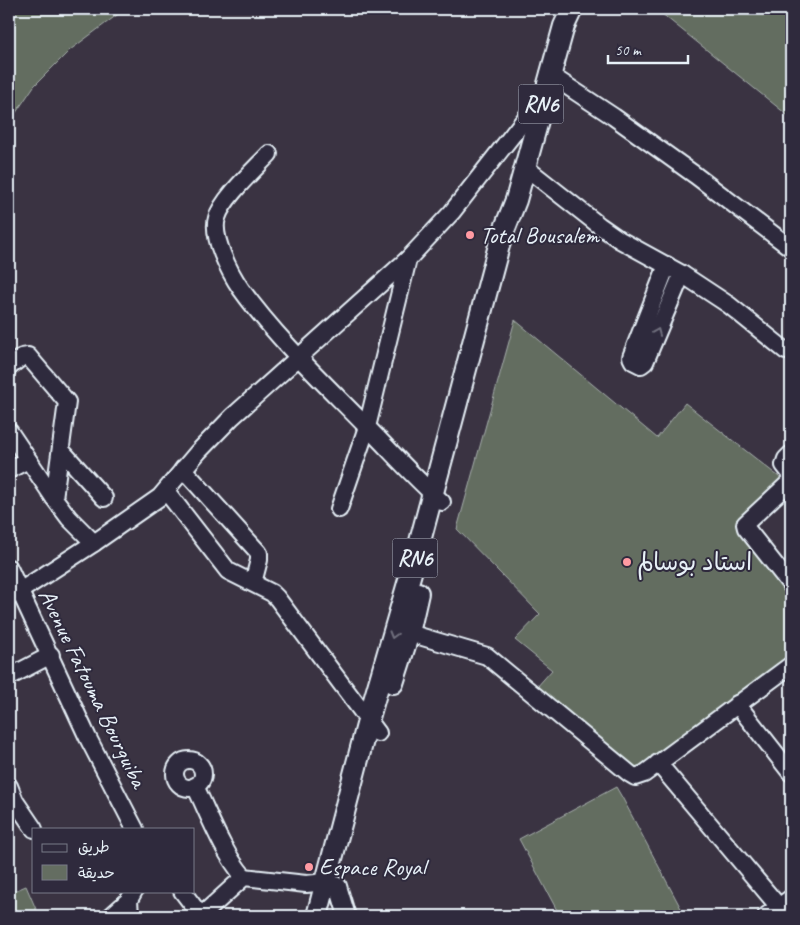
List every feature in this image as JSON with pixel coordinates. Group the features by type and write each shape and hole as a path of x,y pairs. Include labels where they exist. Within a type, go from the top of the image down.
{"main road":[{"name":"RN6","path":"316,916 333,902 373,727 484,326 512,241 516,200 549,74 564,26 572,9"},
{"name":"RN6","path":"373,727 409,633 411,592"}],"street":[{"path":"549,74 614,117 688,170 791,248"},
{"path":"14,594 94,543 160,497 183,469 232,417 408,259 452,212 543,96"},
{"path":"269,154 221,208 216,219 216,230 223,254 241,288 298,358 437,498"},
{"path":"525,167 600,226 620,240 682,274 729,305 786,351"},
{"path":"339,509 367,427 408,259"},
{"path":"667,265 631,357 633,361 641,364 645,362 682,274"},
{"path":"9,367 22,357 28,356 64,396 67,402 68,408 54,498"},
{"path":"9,431 54,498 94,543"},
{"path":"60,450 104,498"},
{"path":"791,454 786,459 784,465 791,474"},
{"path":"9,470 28,460"},
{"path":"183,469 259,553 253,584"},
{"path":"791,481 745,524 746,528 791,585"},
{"path":"166,491 231,574 272,593 277,598 373,727"},
{"name":"Avenue Fatouma Bourguiba","path":"9,568 14,594 51,655 88,738 133,828"},
{"path":"409,633 487,656 635,777 658,763 791,665"},
{"path":"9,677 51,655"},
{"path":"737,704 791,774"},
{"path":"658,763 779,907"},
{"path":"9,786 11,794 33,828"},
{"path":"195,786 233,864 244,877 306,884 333,902"},
{"path":"183,892 201,916 244,877"},
{"path":"111,916 131,902"}],"green space":[{"path":"9,9 125,9 70,50 34,86 9,123"},
{"path":"656,9 791,9 791,118"},
{"name":"استاد بوسالم","path":"515,320 657,438 685,403 783,480 736,526 791,596 791,658 640,772 536,688 552,670 515,640 540,614 457,529"},
{"path":"616,787 685,916 560,916 519,839"},
{"path":"9,882 14,891 26,886 39,916 9,916"}],"place":[{"name":"Total Bousalem","path":"470,235"},
{"name":"استاد بوسالم","path":"627,562"},
{"name":"Espace Royal","path":"309,867"}]}
